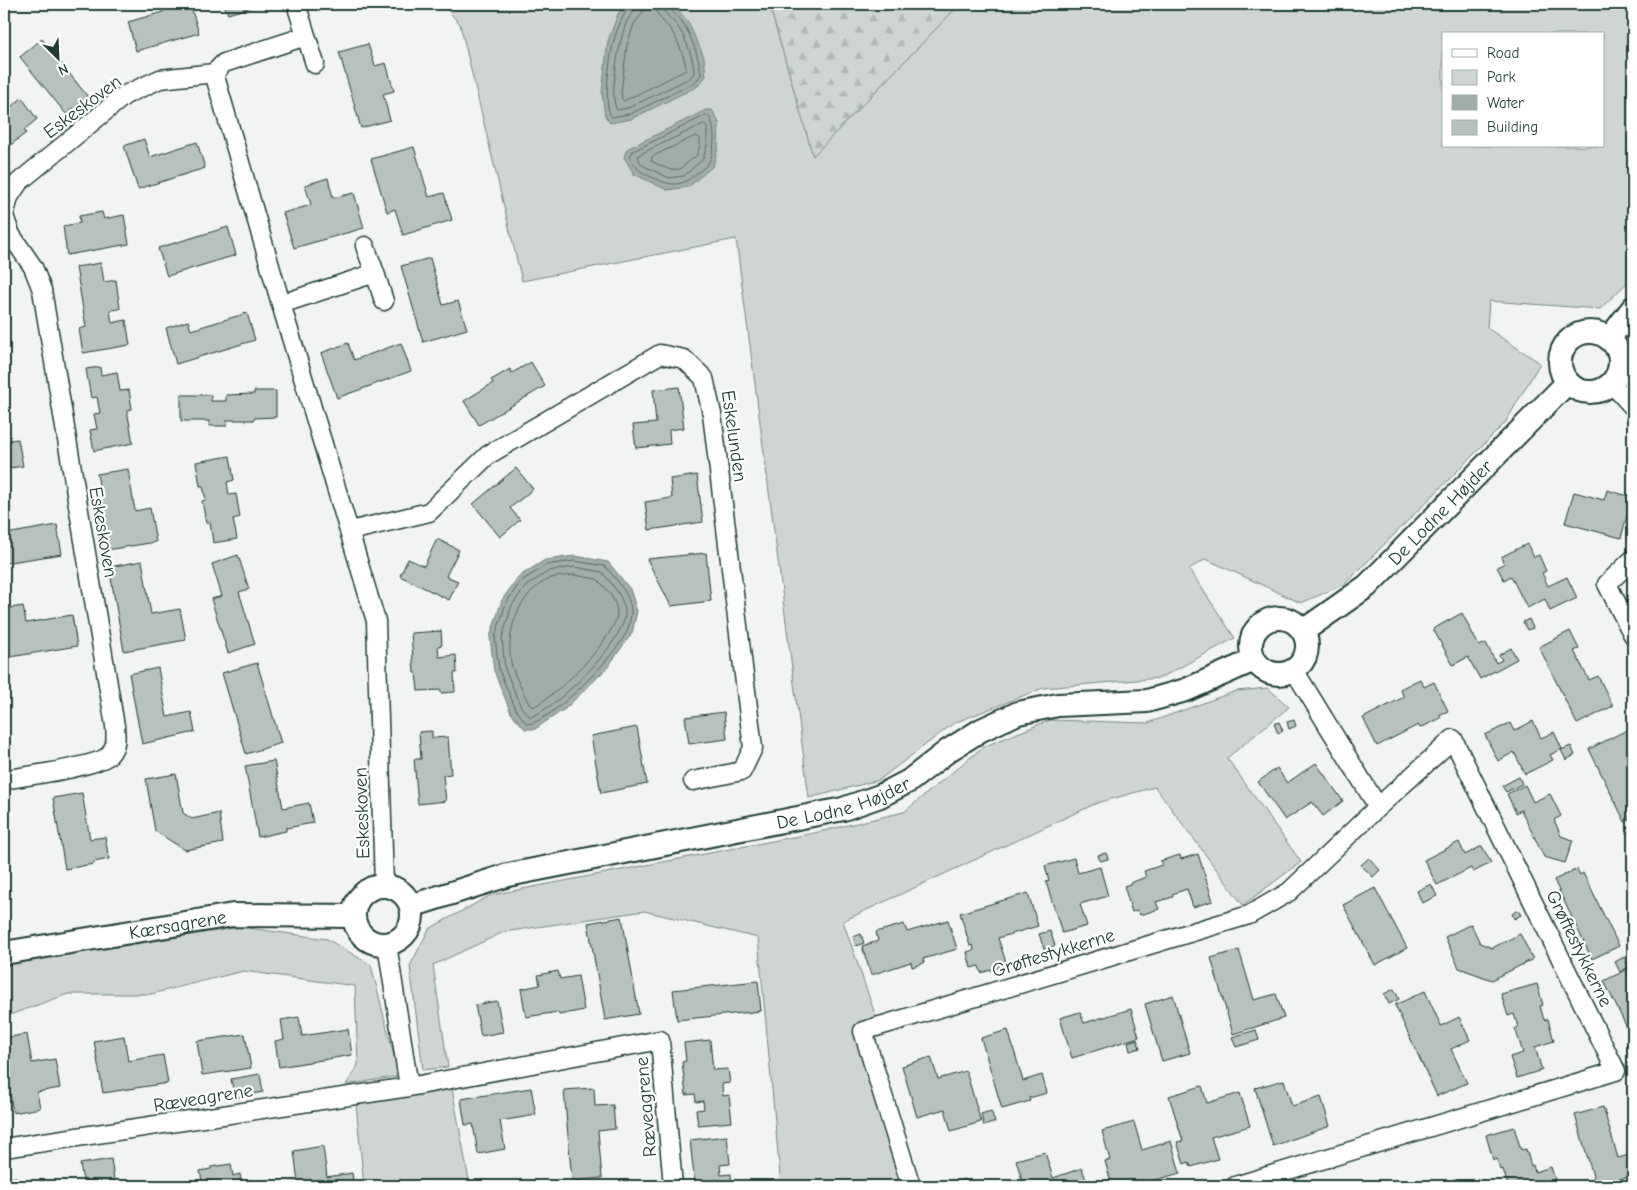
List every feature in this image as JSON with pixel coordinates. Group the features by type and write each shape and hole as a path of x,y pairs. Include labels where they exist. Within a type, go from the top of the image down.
{"street":[{"path":"298,10 315,64"},
{"name":"Eskeskoven","path":"4,780 90,764 108,756 116,743 115,726 42,290 33,267 12,235 4,216 9,197 19,182 125,95 160,79 214,72 224,63 306,36"},
{"name":"Eskeskoven","path":"214,72 376,621 384,886"},
{"path":"366,246 384,301"},
{"path":"281,304 374,273"},
{"path":"1609,339 1633,308"},
{"path":"1580,333 1600,334 1609,339 1616,347 1619,356 1619,365 1611,383 1594,391 1584,391 1575,388 1562,374 1560,355 1564,346 1571,338 1580,333"},
{"name":"Eskelunden","path":"350,531 429,512 488,455 660,354 684,359 704,378 712,414 753,748 742,771 693,781"},
{"name":"De Lodne Højder","path":"1303,631 1367,586 1568,382"},
{"path":"1611,383 1633,407"},
{"path":"1633,559 1607,584 1633,635"},
{"path":"1282,618 1298,625 1303,631 1307,639 1306,657 1301,665 1294,670 1286,674 1276,675 1267,672 1254,660 1251,642 1254,633 1266,621 1282,618"},
{"name":"De Lodne Højder","path":"411,906 508,875 843,809 880,796 908,781 949,750 981,730 1018,713 1058,706 1147,702 1186,690 1254,660"},
{"path":"1294,670 1378,807"},
{"name":"Grøftestykkerne","path":"911,1186 863,1032 1249,916 1289,892 1453,739 1616,1070 1236,1186"},
{"path":"374,887 393,887 401,891 411,906 410,926 405,935 397,941 377,944 361,934 356,926 354,916 359,898 374,887"},
{"name":"Kærsagrene","path":"4,953 233,915 354,916"},
{"path":"387,944 409,1087"},
{"name":"Ræveagrene","path":"4,1148 409,1087 660,1040 673,1186"}],"green space":[{"path":"442,4 1633,4 1633,277 1600,309 1489,301 1487,328 1540,363 1505,423 1345,584 1301,603 1206,559 1189,569 1235,638 1160,678 1043,688 954,723 879,780 809,798 736,239 522,281 460,24"},
{"path":"769,4 960,4 813,156"},
{"path":"1268,688 1289,707 1227,758 1301,862 1243,905 1155,787 1097,803 843,921 876,1017 855,1027 904,1186 781,1186 758,938 644,911 504,932 433,965 448,1067 423,1070 410,966 429,929 491,895 814,833 904,812 983,747 1050,720 1148,723 1236,691"},
{"path":"241,927 327,939 371,965 399,1076 346,1085 358,1065 355,986 243,971 151,994 68,994 4,1017 4,965"},
{"path":"452,1088 470,1186 364,1186 356,1104"}],"water":[{"path":"626,4 672,4 687,20 704,57 706,76 698,86 631,119 610,123 605,116 602,93 608,41 618,14"},
{"path":"706,110 712,110 719,123 718,148 713,166 688,187 667,190 634,174 624,157 627,149"},
{"path":"575,556 608,562 630,589 637,611 632,633 607,668 565,709 535,729 525,729 511,713 494,671 490,637 502,600 518,577 545,560"}],"building":[{"path":"161,4 179,4 180,7 190,4 199,33 136,51 128,22 163,12"},
{"path":"224,4 262,4 228,14"},
{"path":"328,4 351,4 330,10"},
{"path":"42,39 88,97 66,114 20,57"},
{"path":"368,44 375,66 386,63 394,91 383,94 390,120 361,128 339,52"},
{"path":"22,98 37,119 24,130 26,133 4,150 4,107 7,110"},
{"path":"144,139 150,157 197,142 205,168 138,189 124,146"},
{"path":"414,147 429,197 444,193 452,220 403,235 395,209 387,212 371,159"},
{"path":"328,178 333,198 354,193 364,228 294,248 283,213 311,205 305,185"},
{"path":"102,212 104,219 124,215 129,244 67,255 63,226 80,223 79,216"},
{"path":"228,227 236,255 167,276 158,248"},
{"path":"430,258 443,305 458,301 467,329 423,342 401,266"},
{"path":"101,263 104,282 116,280 120,309 110,310 112,323 126,320 130,345 83,353 79,329 86,327 76,267"},
{"path":"247,313 255,340 176,364 166,328 188,321 191,330"},
{"path":"348,343 354,360 401,343 411,371 337,398 321,353"},
{"path":"531,362 545,386 479,425 464,401 493,383 491,380 510,369 512,373"},
{"path":"100,367 101,375 117,372 120,391 129,390 132,409 127,410 133,443 94,451 90,430 97,429 94,414 100,413 97,397 91,398 86,369"},
{"path":"679,387 684,428 669,430 670,444 636,448 633,425 656,423 653,390"},
{"path":"254,391 276,391 276,417 254,418 254,420 227,420 227,426 209,426 209,421 181,421 181,395 211,395 211,401 226,401 226,395 254,394"},
{"path":"18,439 23,466 4,469 4,441"},
{"path":"230,456 234,480 227,482 229,495 236,494 240,517 233,519 237,539 213,543 210,522 206,523 202,501 206,500 203,486 200,486 196,462"},
{"path":"516,468 533,489 510,508 520,520 500,537 473,504"},
{"path":"128,469 135,511 150,508 156,542 107,550 97,496 101,495 97,474"},
{"path":"697,475 703,522 649,530 645,502 672,498 670,479"},
{"path":"1607,490 1632,497 1621,538 1565,523 1574,492 1604,500"},
{"path":"4,523 6,534 57,525 62,554 4,563"},
{"path":"437,539 459,550 446,576 458,581 449,600 400,576 408,559 424,566"},
{"path":"1527,544 1534,557 1539,555 1546,571 1542,573 1548,586 1567,577 1577,598 1550,611 1545,599 1527,608 1511,576 1504,580 1497,567 1504,564 1501,557"},
{"path":"706,553 711,601 671,606 647,559"},
{"path":"238,555 249,589 239,592 255,644 228,653 211,599 222,596 212,564"},
{"path":"142,561 151,614 180,609 186,640 124,651 109,567"},
{"path":"23,606 26,623 72,615 77,646 4,658 4,609"},
{"path":"1462,613 1479,646 1486,643 1496,663 1502,660 1499,655 1511,648 1517,659 1480,679 1468,657 1453,665 1433,629"},
{"path":"1529,619 1533,628 1527,630 1523,622"},
{"path":"441,631 442,645 438,646 439,657 456,655 457,673 454,673 455,692 441,693 441,690 418,691 416,673 414,673 411,633"},
{"path":"1570,631 1579,649 1574,651 1589,680 1598,676 1613,706 1577,724 1539,647"},
{"path":"257,663 281,743 246,754 222,673"},
{"path":"158,668 167,717 191,712 195,732 142,744 129,674"},
{"path":"1420,679 1424,687 1434,682 1448,711 1439,715 1441,718 1420,728 1418,725 1377,746 1363,718 1404,697 1400,689"},
{"path":"724,712 727,739 689,744 685,717"},
{"path":"1294,720 1296,726 1289,729 1287,722"},
{"path":"1533,721 1541,738 1554,732 1562,749 1550,755 1553,760 1525,774 1514,752 1498,761 1485,735 1510,723 1514,731"},
{"path":"1279,722 1283,731 1278,733 1274,724"},
{"path":"637,727 647,784 601,793 591,736"},
{"path":"1627,730 1633,744 1633,818 1625,822 1589,749"},
{"path":"432,731 432,738 448,737 451,774 443,775 446,801 418,804 414,759 421,759 419,732"},
{"path":"1571,746 1575,755 1566,760 1561,750"},
{"path":"274,761 283,808 309,803 313,823 286,828 286,831 258,837 245,766"},
{"path":"1316,763 1343,801 1323,816 1312,802 1285,820 1258,782 1277,768 1287,783"},
{"path":"176,774 183,813 192,819 219,813 223,843 185,850 155,831 146,779"},
{"path":"1519,777 1522,784 1506,792 1502,786"},
{"path":"1525,785 1533,802 1550,794 1561,816 1554,820 1561,836 1573,840 1565,863 1544,857 1521,810 1516,813 1507,794"},
{"path":"82,793 90,839 105,837 109,859 94,862 94,864 65,869 53,798"},
{"path":"1459,842 1465,855 1482,846 1491,863 1473,872 1471,868 1437,885 1424,860"},
{"path":"1106,853 1108,859 1100,861 1098,855"},
{"path":"1198,854 1213,901 1193,907 1187,889 1172,894 1173,897 1156,902 1159,909 1140,915 1138,910 1132,912 1124,886 1146,877 1144,871 1162,865 1160,861 1180,855 1181,859"},
{"path":"1074,858 1078,873 1100,867 1108,896 1080,904 1087,926 1062,933 1046,882 1049,881 1045,866"},
{"path":"1369,858 1380,870 1373,877 1361,865"},
{"path":"1577,869 1580,875 1583,873 1619,946 1592,959 1554,880"},
{"path":"1431,884 1437,896 1422,903 1417,891"},
{"path":"1375,888 1407,948 1375,965 1343,905"},
{"path":"1028,893 1038,926 998,938 1007,965 981,973 979,966 971,968 967,952 974,950 973,945 970,946 960,913"},
{"path":"1518,910 1521,915 1514,919 1512,914"},
{"path":"622,917 639,1014 605,1020 588,923"},
{"path":"948,920 957,949 923,959 924,963 912,967 911,962 871,975 862,946 878,941 876,932 904,924 907,932"},
{"path":"1471,924 1480,943 1492,948 1520,934 1533,959 1492,980 1459,968 1445,937"},
{"path":"1050,931 1055,946 1044,949 1039,934"},
{"path":"861,934 864,943 856,946 853,937"},
{"path":"1239,950 1254,1000 1276,994 1284,1018 1233,1034 1211,958"},
{"path":"1624,957 1629,967 1620,972 1615,962"},
{"path":"1632,967 1633,969 1633,1040 1604,981"},
{"path":"558,971 560,979 578,976 584,1010 559,1015 558,1012 526,1017 521,989 540,985 538,975"},
{"path":"758,981 761,1011 677,1020 673,990"},
{"path":"1537,984 1543,1005 1540,1006 1544,1020 1548,1019 1554,1041 1535,1047 1542,1070 1517,1078 1510,1057 1523,1053 1515,1028 1518,1027 1514,1014 1508,1016 1501,994"},
{"path":"1394,989 1399,999 1389,1004 1384,994"},
{"path":"1425,991 1441,1026 1459,1017 1470,1040 1451,1049 1467,1083 1437,1096 1395,1005"},
{"path":"1173,995 1190,1053 1162,1061 1145,1004"},
{"path":"497,1001 503,1032 481,1036 475,1005"},
{"path":"1131,1009 1139,1037 1072,1058 1060,1018 1080,1012 1084,1023"},
{"path":"299,1017 302,1036 348,1029 352,1055 279,1067 275,1041 284,1039 281,1020"},
{"path":"1008,1030 1023,1081 1042,1075 1047,1093 1029,1098 1030,1101 1002,1109 981,1038"},
{"path":"1256,1030 1259,1040 1236,1047 1232,1037"},
{"path":"27,1034 32,1063 55,1059 60,1088 37,1092 40,1108 13,1113 4,1060 4,1038"},
{"path":"245,1034 251,1068 202,1075 197,1041"},
{"path":"124,1036 128,1061 163,1055 168,1083 103,1093 94,1041"},
{"path":"1137,1039 1140,1048 1130,1051 1128,1042"},
{"path":"710,1040 713,1070 728,1069 730,1083 722,1084 723,1096 729,1095 732,1122 698,1125 696,1110 704,1109 703,1101 696,1102 695,1094 686,1095 682,1062 686,1061 684,1043"},
{"path":"931,1057 938,1079 966,1071 981,1122 951,1131 945,1109 917,1117 902,1066"},
{"path":"260,1074 263,1092 235,1098 231,1079"},
{"path":"1284,1080 1292,1106 1321,1097 1330,1126 1273,1146 1255,1088"},
{"path":"1202,1086 1207,1103 1240,1093 1250,1126 1211,1137 1218,1159 1191,1167 1189,1162 1184,1164 1177,1142 1183,1141 1169,1096"},
{"path":"531,1088 536,1115 500,1121 505,1149 478,1154 473,1124 465,1125 461,1099"},
{"path":"594,1088 595,1106 613,1105 615,1129 598,1131 602,1178 572,1181 564,1090"},
{"path":"1603,1107 1618,1158 1633,1154 1633,1175 1596,1186 1575,1115"},
{"path":"991,1111 995,1122 984,1126 981,1114"},
{"path":"1134,1122 1142,1150 1171,1141 1180,1173 1135,1186 1112,1186 1105,1161 1110,1160 1102,1131"},
{"path":"1514,1127 1521,1150 1526,1149 1531,1166 1533,1165 1535,1172 1551,1167 1557,1186 1508,1186 1503,1169 1500,1170 1497,1159 1493,1160 1486,1135"},
{"path":"727,1136 730,1164 720,1165 721,1175 731,1174 732,1186 695,1186 690,1140"},
{"path":"323,1146 327,1177 352,1173 354,1186 277,1186 298,1182 294,1151"},
{"path":"1045,1152 1053,1178 1082,1168 1088,1186 1024,1186 1016,1160"},
{"path":"111,1159 115,1186 84,1186 80,1164"},
{"path":"231,1164 233,1176 240,1174 242,1186 203,1186 200,1171"},
{"path":"16,1177 17,1186 4,1186 4,1179"},
{"path":"965,1179 967,1186 944,1186 944,1185"},
{"path":"1469,1181 1471,1186 1449,1186"}]}
